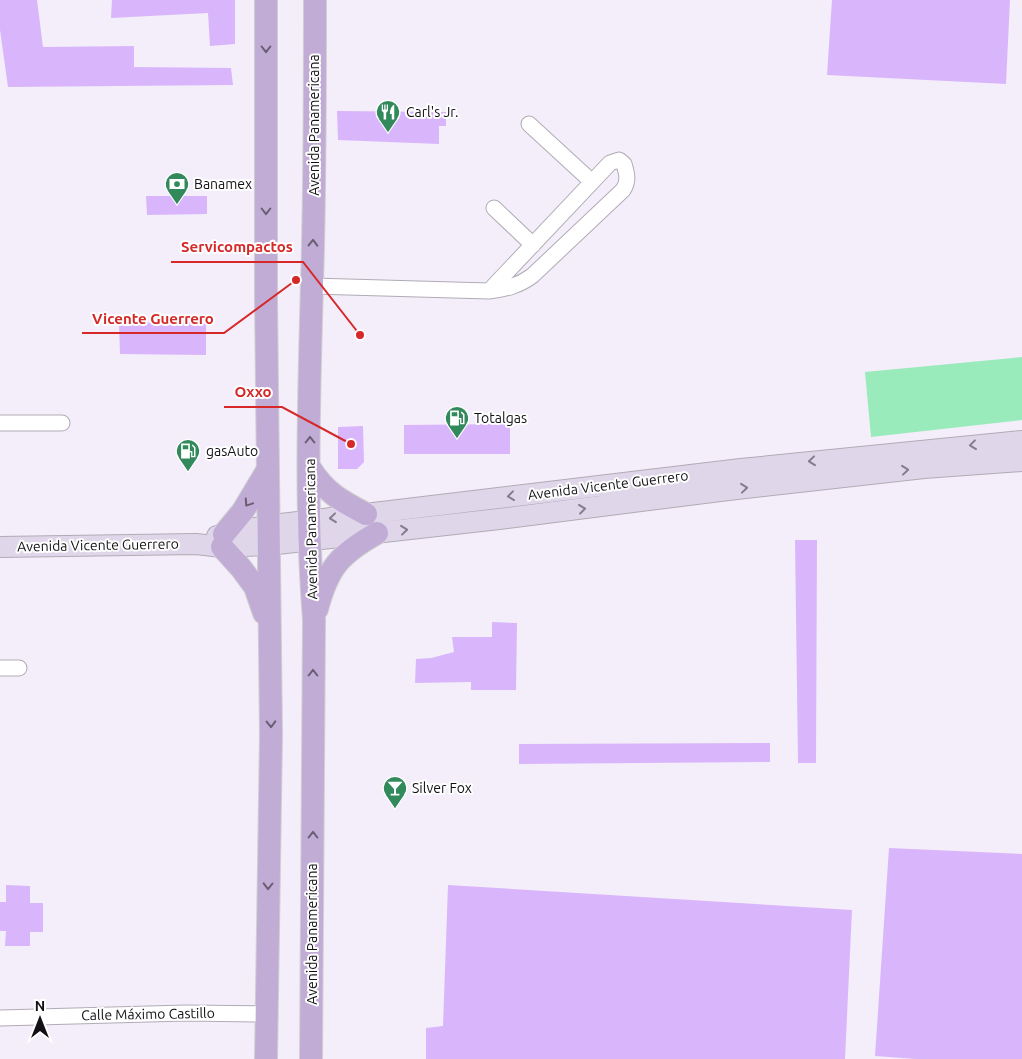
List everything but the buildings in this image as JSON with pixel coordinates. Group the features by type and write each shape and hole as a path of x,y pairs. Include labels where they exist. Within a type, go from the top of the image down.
{"main road":[{"path":"266,0 266,299 271,735 266,1059"},
{"name":"Avenida Panamericana","path":"311,1059 314,620 310,566 310,364 315,0"},
{"name":"Avenida Vicente Guerrero","path":"0,547 196,544 310,530 366,514 741,469 1022,441"},
{"name":"Avenida Vicente Guerrero","path":"310,530 377,533 866,474 1022,461"},
{"path":"269,468 223,541 255,587 269,625"},
{"path":"310,468 324,488 340,500 366,514"},
{"path":"314,620 322,587 333,568 354,546 377,533"}],"street":[{"path":"529,124 591,181"},
{"path":"312,286 489,291 508,289 522,284 623,190 628,178 624,164 618,160 610,163 489,291"},
{"path":"494,208 533,245"},
{"path":"0,423 62,423"},
{"path":"0,668 19,668"},
{"name":"Calle Máximo Castillo","path":"0,1018 186,1013 266,1014"}],"green space":[{"path":"1022,357 1022,420 871,437 865,372"}],"place":[{"name":"Carl's Jr.","path":"388,133"},
{"name":"Banamex","path":"177,205"},
{"name":"Vicente Guerrero","path":"296,280"},
{"name":"Servicompactos","path":"360,335"},
{"name":"Totalgas","path":"457,439"},
{"name":"Oxxo","path":"351,444"},
{"name":"gasAuto","path":"188,472"},
{"name":"Silver Fox","path":"395,809"}]}
